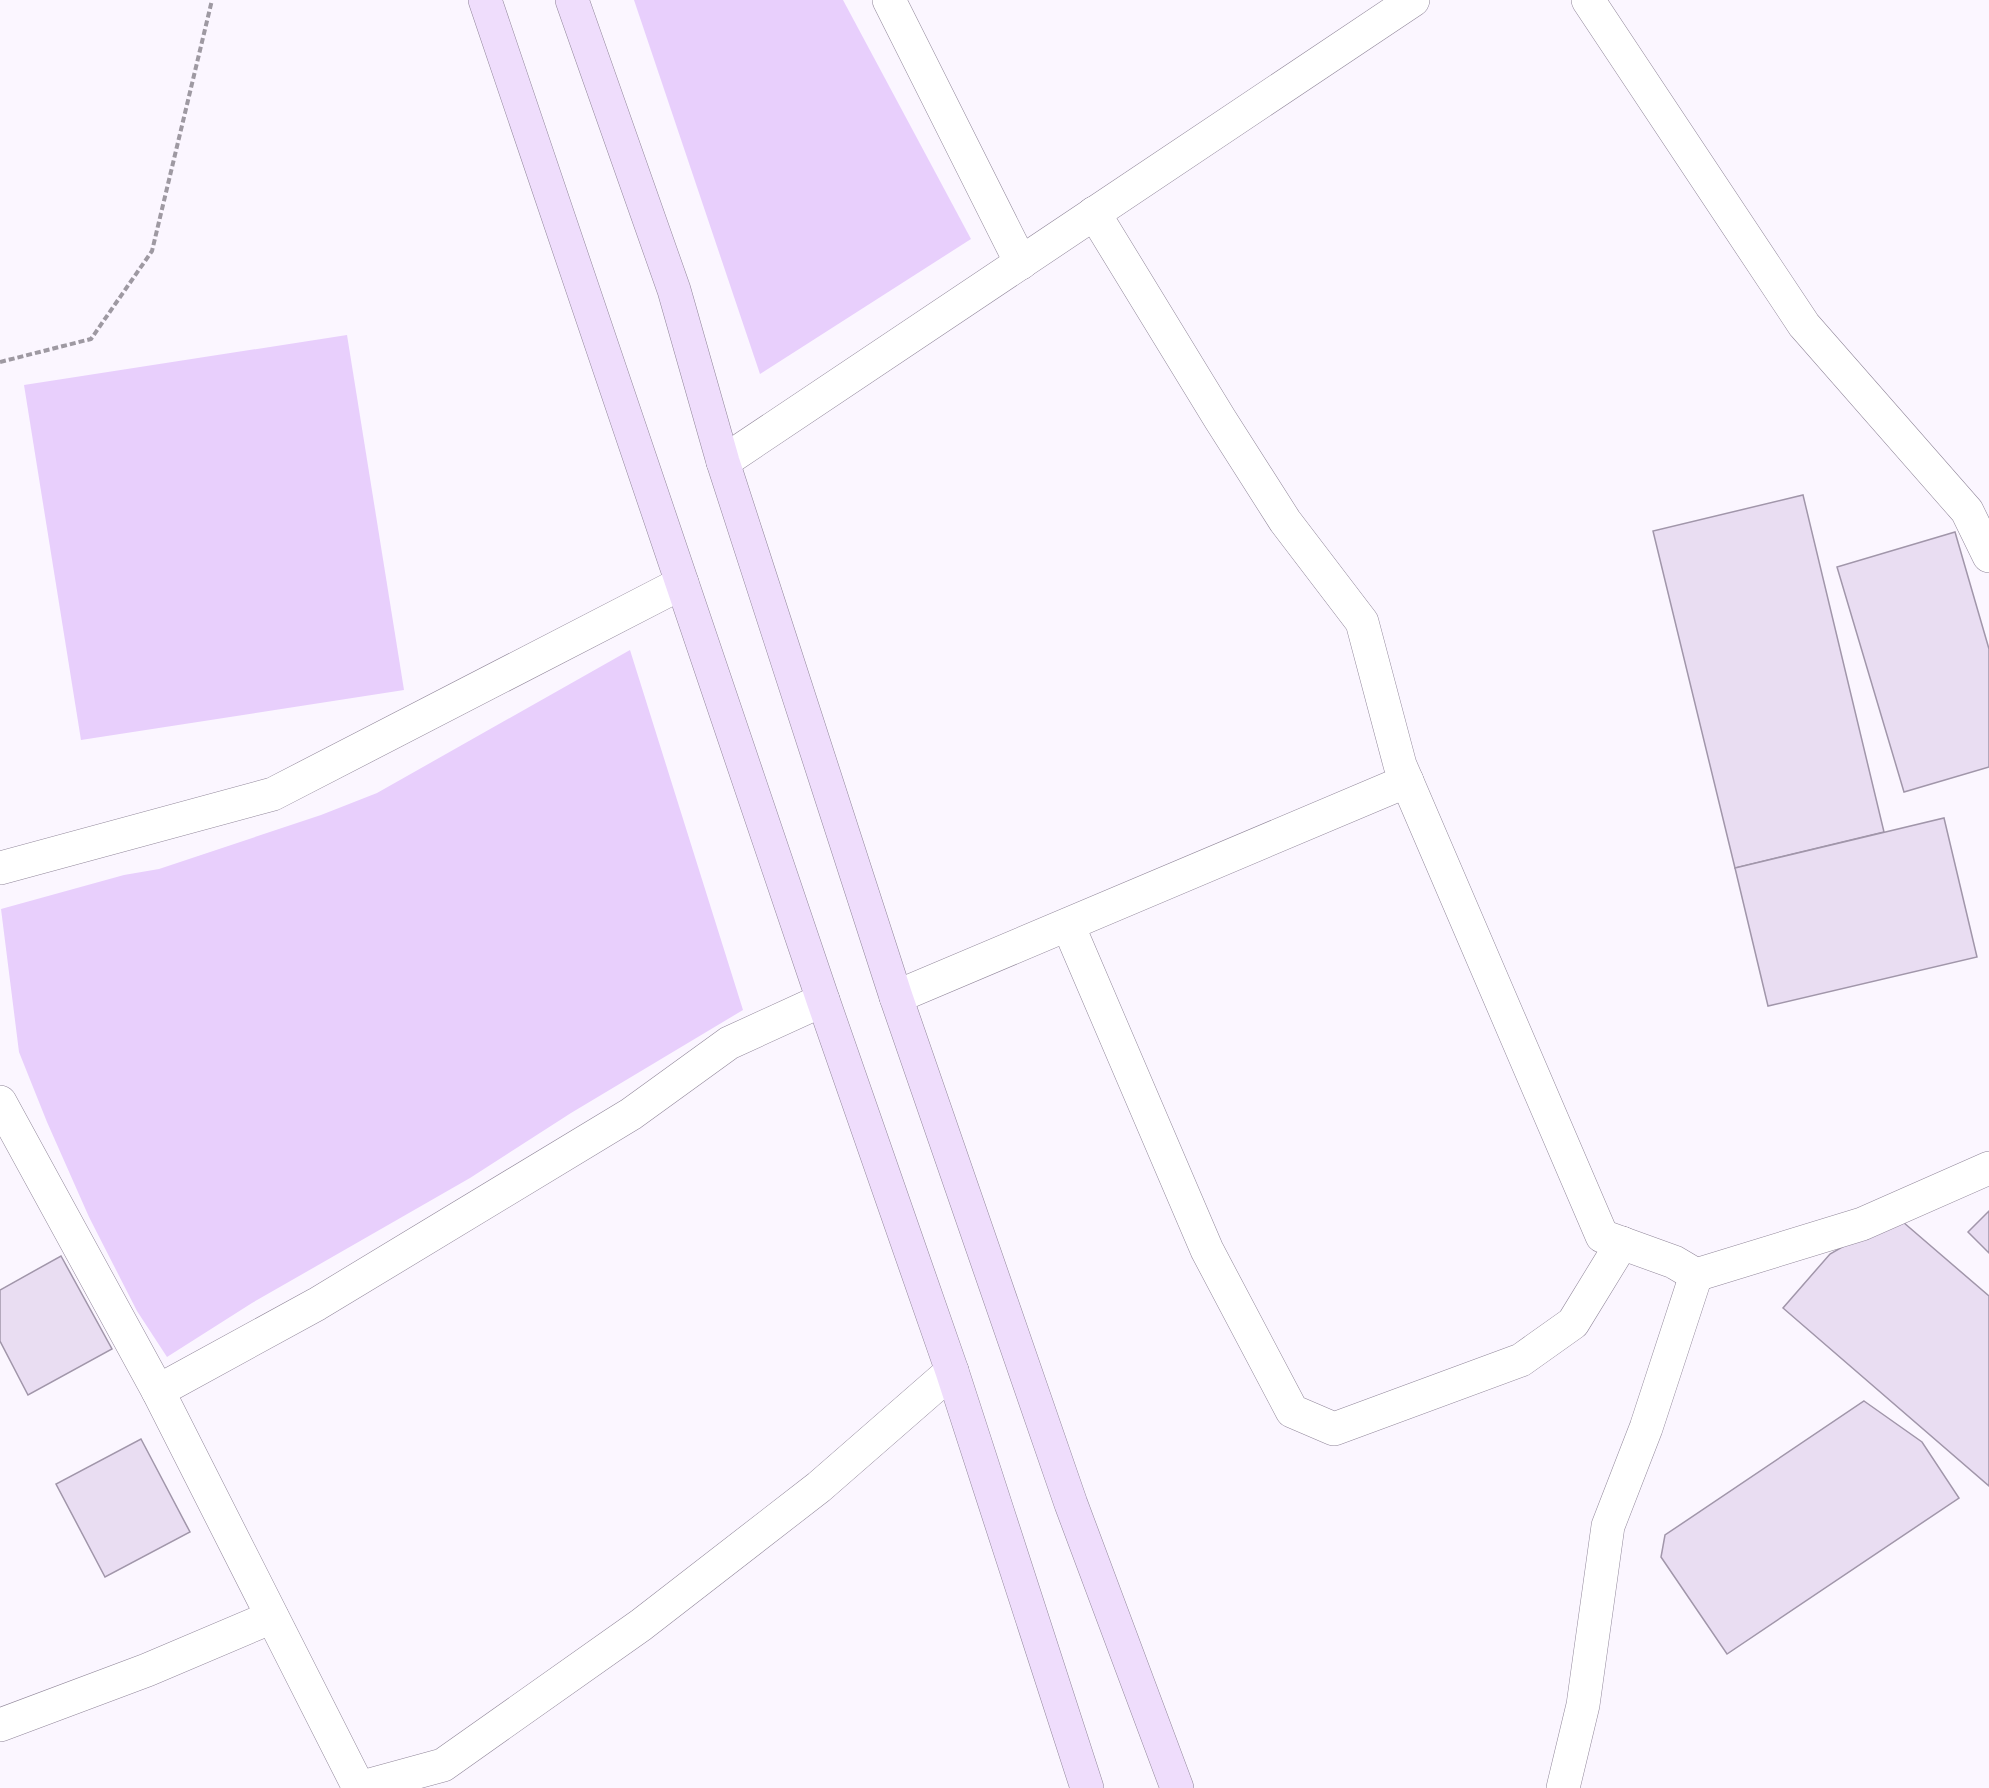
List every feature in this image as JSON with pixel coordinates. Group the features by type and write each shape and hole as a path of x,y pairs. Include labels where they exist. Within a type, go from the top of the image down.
{"street":[{"path":"485,0 823,1000 952,1371 1087,1788"},
{"path":"572,0 674,290 723,462 896,997 1071,1504 1177,1788"},
{"path":"890,0 1021,262"},
{"path":"723,462 1413,0"},
{"path":"1588,0 1804,325 1967,511 1989,556"},
{"path":"1094,213 1285,521 1362,622 1400,765 1602,1236 1674,1262 1696,1275 1862,1224 1989,1168"},
{"path":"0,868 273,794 682,583"},
{"path":"896,997 1407,781"},
{"path":"1068,925 1207,1250 1292,1412 1334,1429 1521,1360 1573,1323 1622,1243"},
{"path":"158,1391 317,1304 631,1114 729,1043 823,1000"},
{"path":"0,1102 158,1391 359,1788 443,1766 641,1625 809,1495 952,1371"},
{"path":"1563,1788 1583,1704 1608,1526 1646,1428 1696,1275"},
{"path":"0,1725 147,1670 272,1617"}],"path":[{"path":"0,362 91,339 152,251 212,0"}],"shaded area":[{"path":"634,0 843,0 971,239 760,374"},
{"path":"347,335 404,690 81,740 24,385"},
{"path":"630,650 743,1010 571,1113 470,1178 252,1303 167,1357 137,1311 89,1217 19,1052 1,909 124,875 159,869 321,815 377,793"}],"building":[{"path":"1803,495 1884,832 1735,868 1653,531"},
{"path":"1955,532 1989,649 1989,767 1904,792 1837,567"},
{"path":"1944,818 1977,957 1768,1006 1735,868"},
{"path":"1989,1211 1989,1253 1968,1232"},
{"path":"1896,1216 1989,1296 1989,1486 1783,1308 1830,1254"},
{"path":"61,1256 112,1349 28,1395 0,1341 0,1290"},
{"path":"1864,1401 1922,1442 1959,1498 1727,1654 1661,1557 1665,1535"},
{"path":"141,1439 190,1532 105,1577 56,1484"}]}
